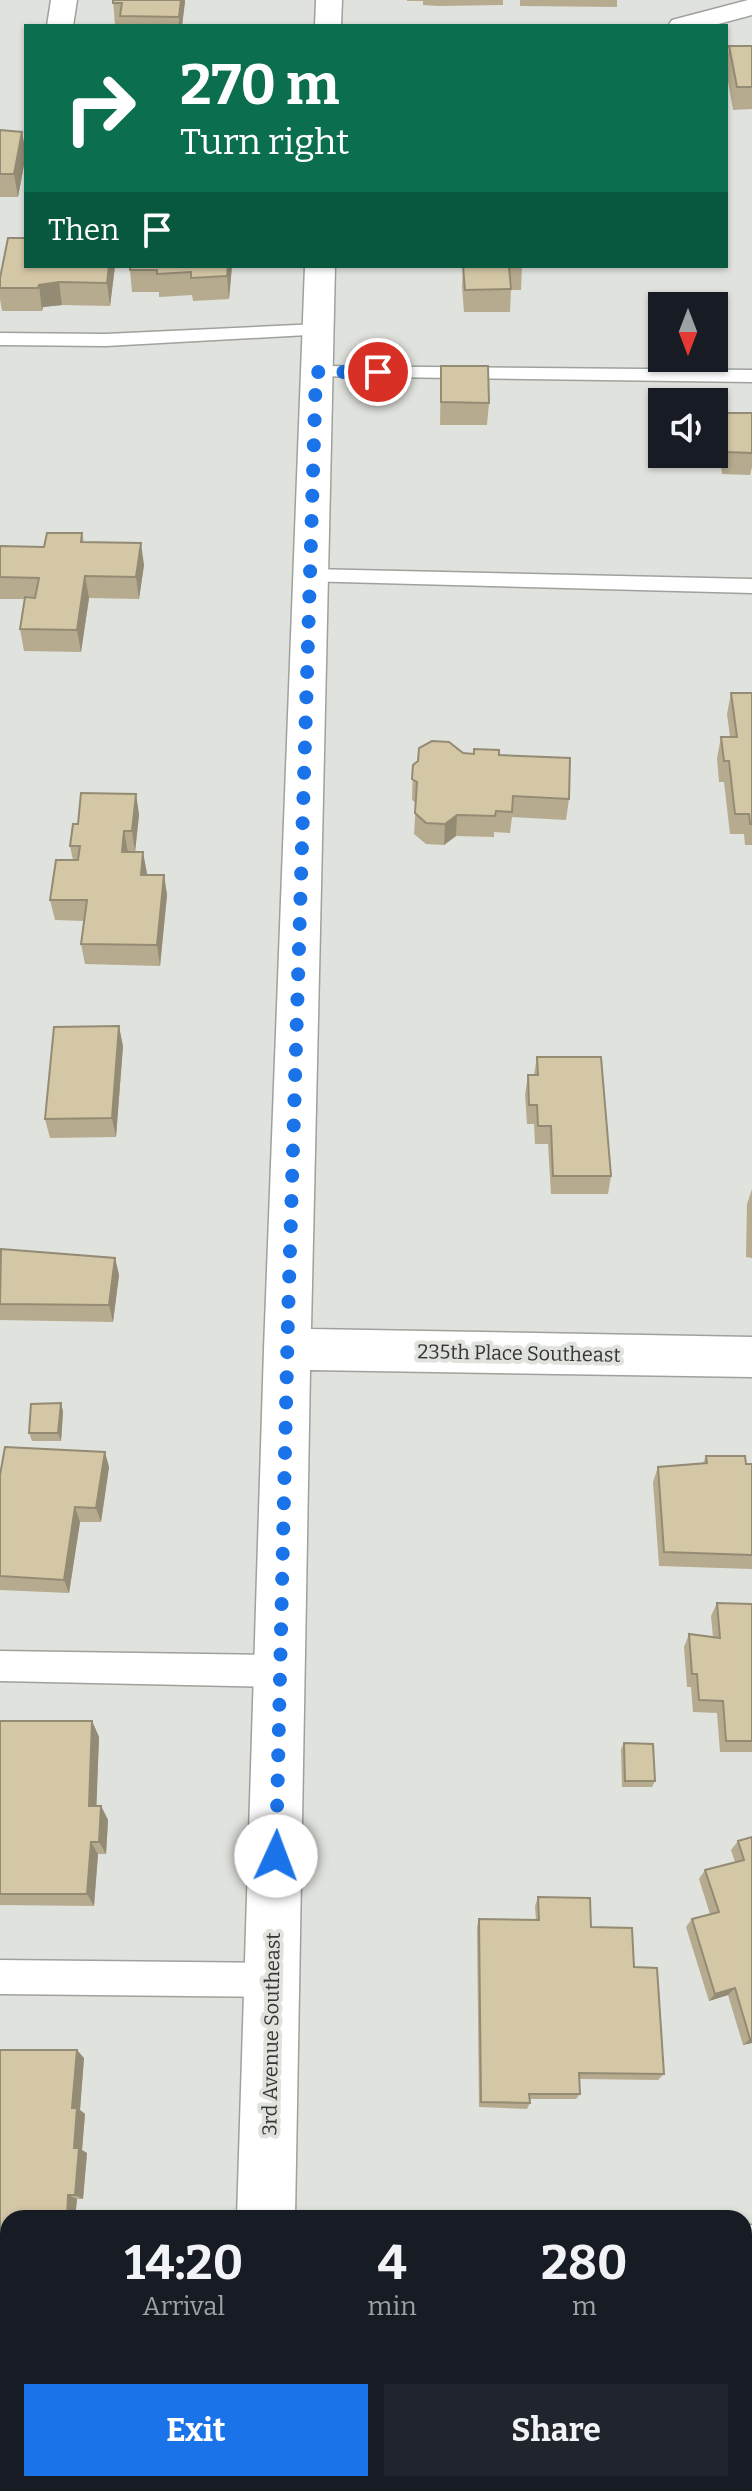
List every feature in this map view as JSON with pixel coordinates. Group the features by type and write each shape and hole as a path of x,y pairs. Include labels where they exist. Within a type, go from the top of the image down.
{"street":[{"path":"60,24 64,0"},
{"path":"328,24 329,0"},
{"path":"688,24 752,7"},
{"name":"3rd Avenue Southeast","path":"266,2210 282,1671 287,1349 320,268"},
{"name":"235th Place Southeast","path":"287,1349 752,1357"}],"lane":[{"path":"0,339 106,340 752,376"},
{"path":"310,576 752,586"},
{"path":"0,1666 282,1671"},
{"path":"0,1977 272,1980"}],"building":[{"path":"113,0 181,0 179,17 120,16 122,3 113,3"},
{"path":"729,46 752,46 752,87 737,87"},
{"path":"0,130 22,132 14,174 0,174"},
{"path":"8,238 24,238 24,268 109,268 107,283 59,282 39,285 38,288 0,288"},
{"path":"228,268 227,276 191,278 191,272 157,274 157,270 130,270"},
{"path":"463,268 509,268 511,289 465,290"},
{"path":"441,366 488,366 489,403 441,402"},
{"path":"728,413 752,413 752,453 728,452"},
{"path":"47,533 82,533 81,542 141,543 136,577 85,576 77,630 20,629 25,597 35,598 39,578 0,577 0,546 44,547"},
{"path":"731,693 752,693 752,824 749,814 735,814 729,761 724,761 721,737 737,737"},
{"path":"432,741 449,742 463,753 474,754 474,749 499,750 499,755 570,758 569,799 513,796 512,812 496,811 495,816 457,815 445,824 426,823 415,813 417,782 412,779 413,765 418,761 419,748"},
{"path":"81,793 136,794 132,831 124,831 122,852 143,852 141,875 164,875 157,945 81,944 87,900 50,900 56,860 78,860 80,846 70,846 73,824 78,824"},
{"path":"119,1026 112,1118 45,1119 54,1027"},
{"path":"537,1057 601,1057 611,1176 553,1176 551,1126 538,1126 537,1105 529,1105 528,1075 538,1075"},
{"path":"1,1249 115,1258 109,1305 0,1304"},
{"path":"61,1403 58,1433 29,1433 31,1404"},
{"path":"5,1447 105,1452 96,1508 75,1507 64,1580 0,1576 0,1475"},
{"path":"706,1456 745,1456 746,1464 752,1464 752,1555 664,1552 658,1467 707,1463"},
{"path":"717,1603 752,1604 752,1741 726,1741 723,1701 699,1700 697,1674 692,1674 689,1634 720,1638"},
{"path":"0,1721 92,1721 89,1806 101,1806 99,1842 91,1842 87,1894 0,1894"},
{"path":"624,1743 653,1744 655,1781 625,1781"},
{"path":"752,1837 750,2039 735,1988 715,1994 692,1919 719,1912 705,1870 744,1860 738,1841"},
{"path":"538,1897 590,1898 591,1927 632,1928 634,1967 657,1968 664,2074 579,2073 580,2094 529,2094 530,2103 481,2102 479,1919 539,1920"},
{"path":"0,2050 77,2050 72,2108 77,2108 74,2148 79,2148 75,2195 68,2195 67,2210 0,2210"}],"route":[{"path":"276,1856 288,1318 316,372 378,372"}]}
